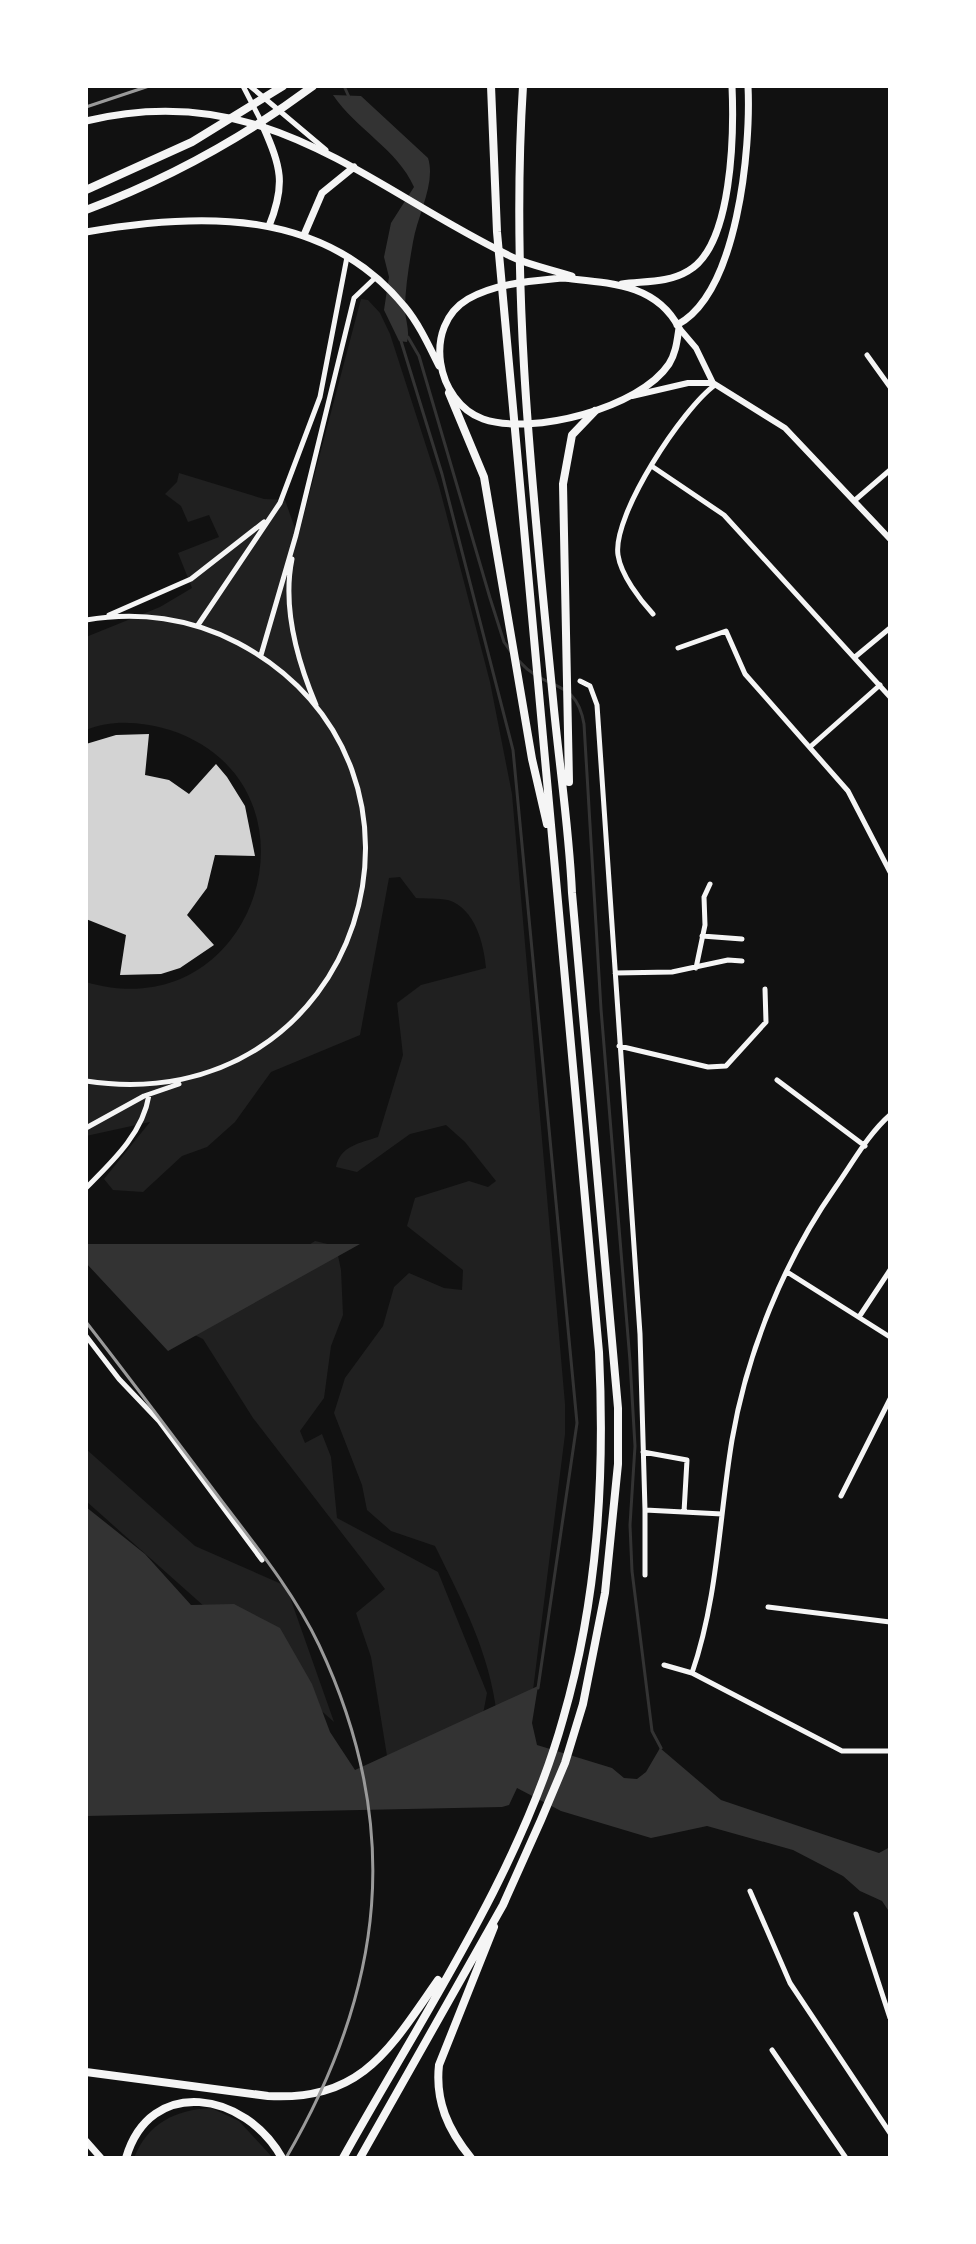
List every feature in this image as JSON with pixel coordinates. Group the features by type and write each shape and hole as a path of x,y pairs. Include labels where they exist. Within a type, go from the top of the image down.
{"highway":[{"path":"86,190 192,142 283,86"},
{"path":"86,210 129,194 232,142 313,86"},
{"path":"343,2158 466,1940 533,1801 563,1721 588,1615 601,1504 603,1457 599,1352 497,232 491,86"},
{"path":"523,86 518,170 519,317 553,703 569,822"},
{"path":"449,393 484,477 532,759 553,852"},
{"path":"471,2158 452,2132 444,2113 439,2098 439,2065 503,1905 565,1763 583,1704 605,1593 618,1464 613,1344 572,893 569,822 563,484 572,435 595,411"},
{"path":"360,2158 503,1905"},
{"path":"89,2073 268,2096 291,2097 331,2091 350,2082 382,2056 466,1940"},
{"path":"126,2158 134,2137 154,2116 188,2102 219,2104 252,2120 282,2158"}],"main road":[{"path":"617,285 669,280 691,270 710,251 728,179 732,86"},
{"path":"86,232 167,221 269,226 304,235 348,256 387,287 407,308 441,369 449,393 484,419 529,422 595,411 632,397 669,363 678,327 701,305 737,222 744,186 748,86"},
{"path":"86,121 115,114 157,111 210,115 263,126 326,150 511,257 585,281"},
{"path":"263,126 281,179 281,195 269,226"},
{"path":"304,235 322,193 354,167"},
{"path":"441,369 440,345 445,328 465,301 483,292 526,282 585,281 617,285 651,296 666,307 678,327"},
{"path":"86,2141 101,2158"}],"street":[{"path":"243,86 263,126"},
{"path":"250,86 326,150"},
{"path":"198,625 280,503 320,397 348,256"},
{"path":"261,655 296,535 354,298 376,277"},
{"path":"678,327 696,348 714,384"},
{"path":"330,351 342,354"},
{"path":"867,355 890,387"},
{"path":"632,397 688,383 714,384 785,428 890,539"},
{"path":"653,614 618,556 623,517 687,416 714,384"},
{"path":"653,467 724,515 890,697"},
{"path":"854,501 890,470"},
{"path":"105,617 191,579 270,516"},
{"path":"296,535 288,577 291,612 295,644 317,710"},
{"path":"86,620 150,617 198,625 261,655 290,679 317,710 341,748 357,789 365,833 365,878 350,935 323,989 307,1009 270,1042 231,1065 149,1095 86,1128"},
{"path":"855,657 890,628"},
{"path":"678,648 726,631 745,674 848,791 890,872"},
{"path":"580,681 590,686 597,705 640,1334 645,1575"},
{"path":"810,747 880,685"},
{"path":"696,968 704,897 710,884"},
{"path":"702,936 742,939"},
{"path":"615,973 672,972 728,960 742,961"},
{"path":"619,1046 708,1067 726,1066 766,1022 765,989"},
{"path":"777,1080 865,1146"},
{"path":"86,1081 127,1087 188,1081"},
{"path":"86,1188 146,1117 149,1095"},
{"path":"692,1673 707,1630 739,1406 787,1272 803,1238 865,1146 890,1115"},
{"path":"859,1317 890,1270"},
{"path":"787,1272 890,1337"},
{"path":"86,1336 119,1379 159,1421 262,1560"},
{"path":"841,1496 890,1399"},
{"path":"643,1452 687,1460 684,1512"},
{"path":"645,1510 722,1514"},
{"path":"768,1607 890,1622"},
{"path":"664,1665 692,1673 842,1751 890,1751"},
{"path":"750,1891 790,1983 890,2133"},
{"path":"856,1914 890,2018"},
{"path":"772,2050 846,2158"}],"shaded area":[{"path":"333,95 361,96 428,158 430,178 413,242 406,285 407,342 399,341 384,310 389,277 384,257 391,223 414,187 398,162"},
{"path":"361,299 368,300 380,313 390,334 439,486 490,682 512,794 565,1404 565,1434 533,1690 497,1715 481,1648 435,1546 391,1531 367,1510 362,1485 334,1413 345,1378 383,1326 394,1287 409,1273 444,1288 462,1290 463,1270 407,1226 415,1198 469,1181 488,1187 496,1181 465,1142 446,1125 410,1134 357,1172 336,1167 346,1150 378,1137 403,1055 397,1003 421,985 486,968 480,938 471,919 457,904 444,899 416,898 400,877 389,878 360,1035 271,1072 235,1122 207,1147 182,1156 143,1192 113,1190 104,1179 150,1122 86,1136 86,982 146,988 195,972 231,939 254,895 261,847 250,799 221,758 160,727 117,723 86,730 86,637 160,607 192,588 178,553 219,537 209,515 188,522 181,506 165,494 177,482 179,473 264,499 285,500 298,537"},
{"path":"315,1241 336,1246 341,1270 343,1315 331,1346 324,1398 300,1431 305,1443 322,1434 331,1457 337,1518 438,1572 487,1693 483,1714 388,1762 371,1657 356,1613 385,1589 253,1418 203,1339 182,1329"},
{"path":"86,1244 360,1244 168,1351 86,1263"},
{"path":"86,1449 195,1546 286,1586 334,1722 86,1501"},
{"path":"86,1507 145,1554 191,1605 234,1604 280,1628 312,1684 330,1732 355,1770 538,1686 532,1723 537,1745 612,1768 624,1778 637,1779 646,1772 660,1748 721,1800 879,1853 890,1847 890,1913 882,1901 793,1850 707,1826 651,1838 561,1811 517,1788 509,1805 502,1807 86,1816"},
{"path":"211,2108 239,2121 273,2158 134,2158 147,2136 164,2121 175,2115"}],"building":[{"path":"149,734 145,775 169,780 189,794 216,764 245,806 255,856 215,855 207,888 187,915 214,945 180,968 161,974 120,975 126,935 86,919 86,744 116,735"}],"waterway":[{"path":"344,86 349,97"},
{"path":"408,337 419,356 490,598 504,642 511,652"},
{"path":"401,341 442,474 513,750 577,1423 538,1688"},
{"path":"519,661 540,678 567,692 580,709 584,724 601,1009 635,1446 630,1525 632,1571 652,1731 661,1748"}],"railway":[{"path":"86,107 149,86"},
{"path":"86,1322 261,1552 298,1607 319,1645 346,1712 364,1778 372,1842 372,1906 362,1969 345,2032 319,2095 286,2158"}]}
